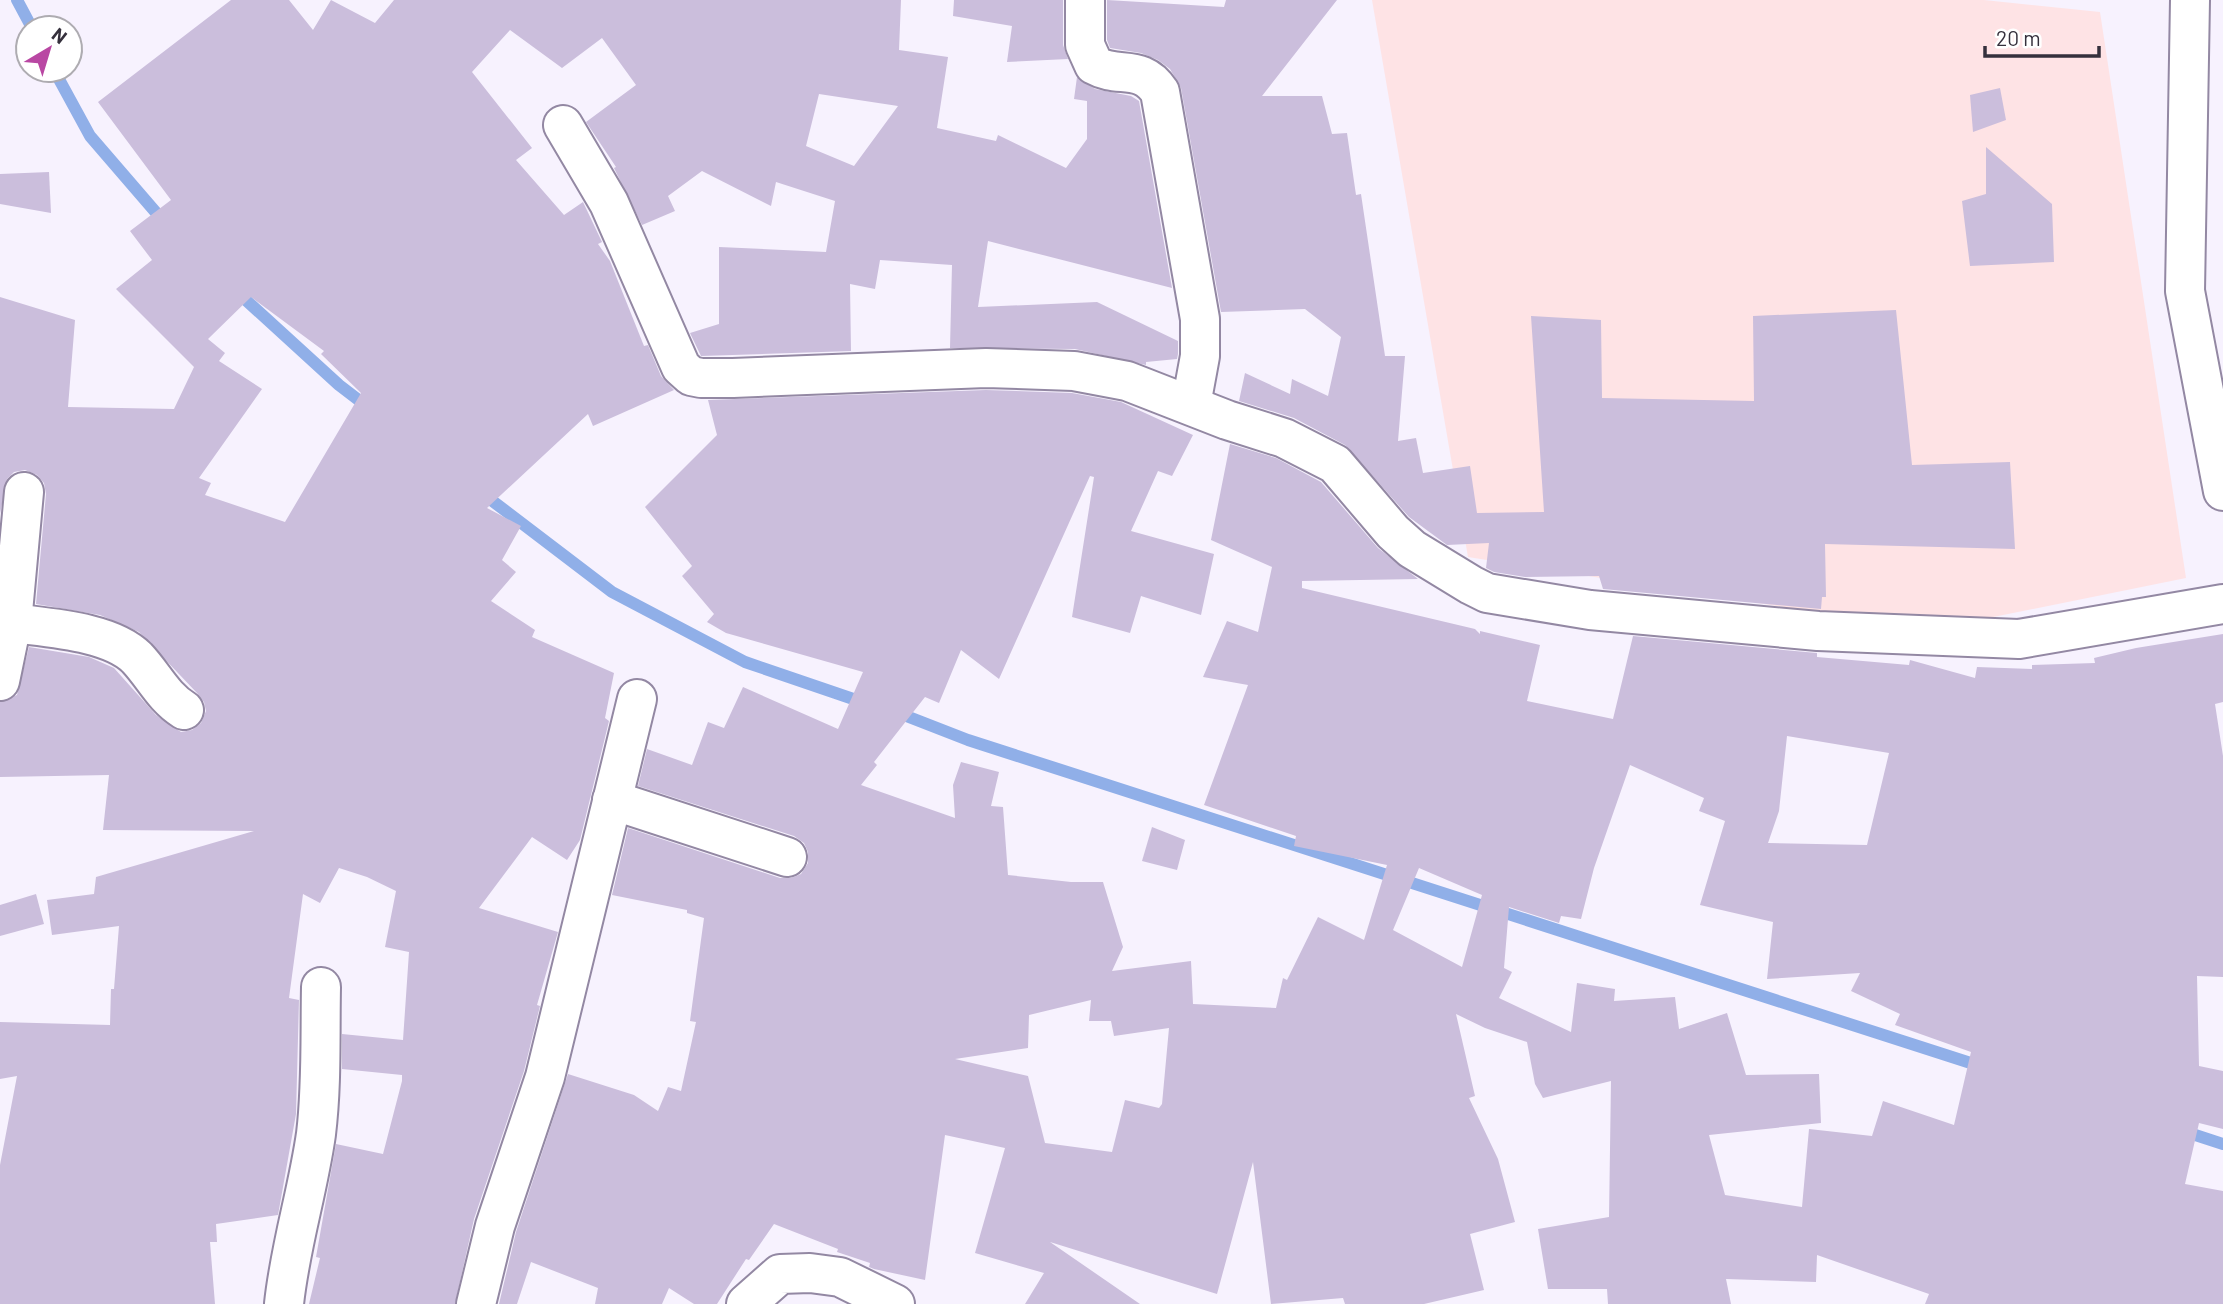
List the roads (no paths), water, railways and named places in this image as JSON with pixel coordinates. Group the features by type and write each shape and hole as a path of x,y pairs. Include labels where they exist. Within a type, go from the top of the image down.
{"street":[{"path":"1085,0 1086,45 1094,65 1141,74 1151,79 1160,92 1200,319 1200,356 1191,405"},
{"path":"2190,0 2185,291 2223,491"},
{"path":"563,125 609,203 681,368 691,376 733,378 986,368 1074,371 1126,381 1284,438 1335,464 1393,532 1412,549 1487,593 1590,610 1736,625 2020,639 2223,604"},
{"path":"0,681 12,623 24,492"},
{"path":"12,623 82,633 114,644 135,656 169,701 184,710"},
{"path":"475,1304 495,1226 545,1077 637,699"},
{"path":"612,800 786,858"},
{"path":"284,1304 289,1257 316,1135 320,1088 321,987"},
{"path":"746,1304 779,1274 810,1273 840,1276 895,1304"}],"waterway":[{"path":"17,0 24,14"},
{"path":"62,84 90,136 165,223"},
{"path":"236,291 339,385 369,408"},
{"path":"482,493 612,592 745,662 865,703"},
{"path":"896,712 968,740 1983,1067"},
{"path":"2180,1130 2223,1144"}]}
